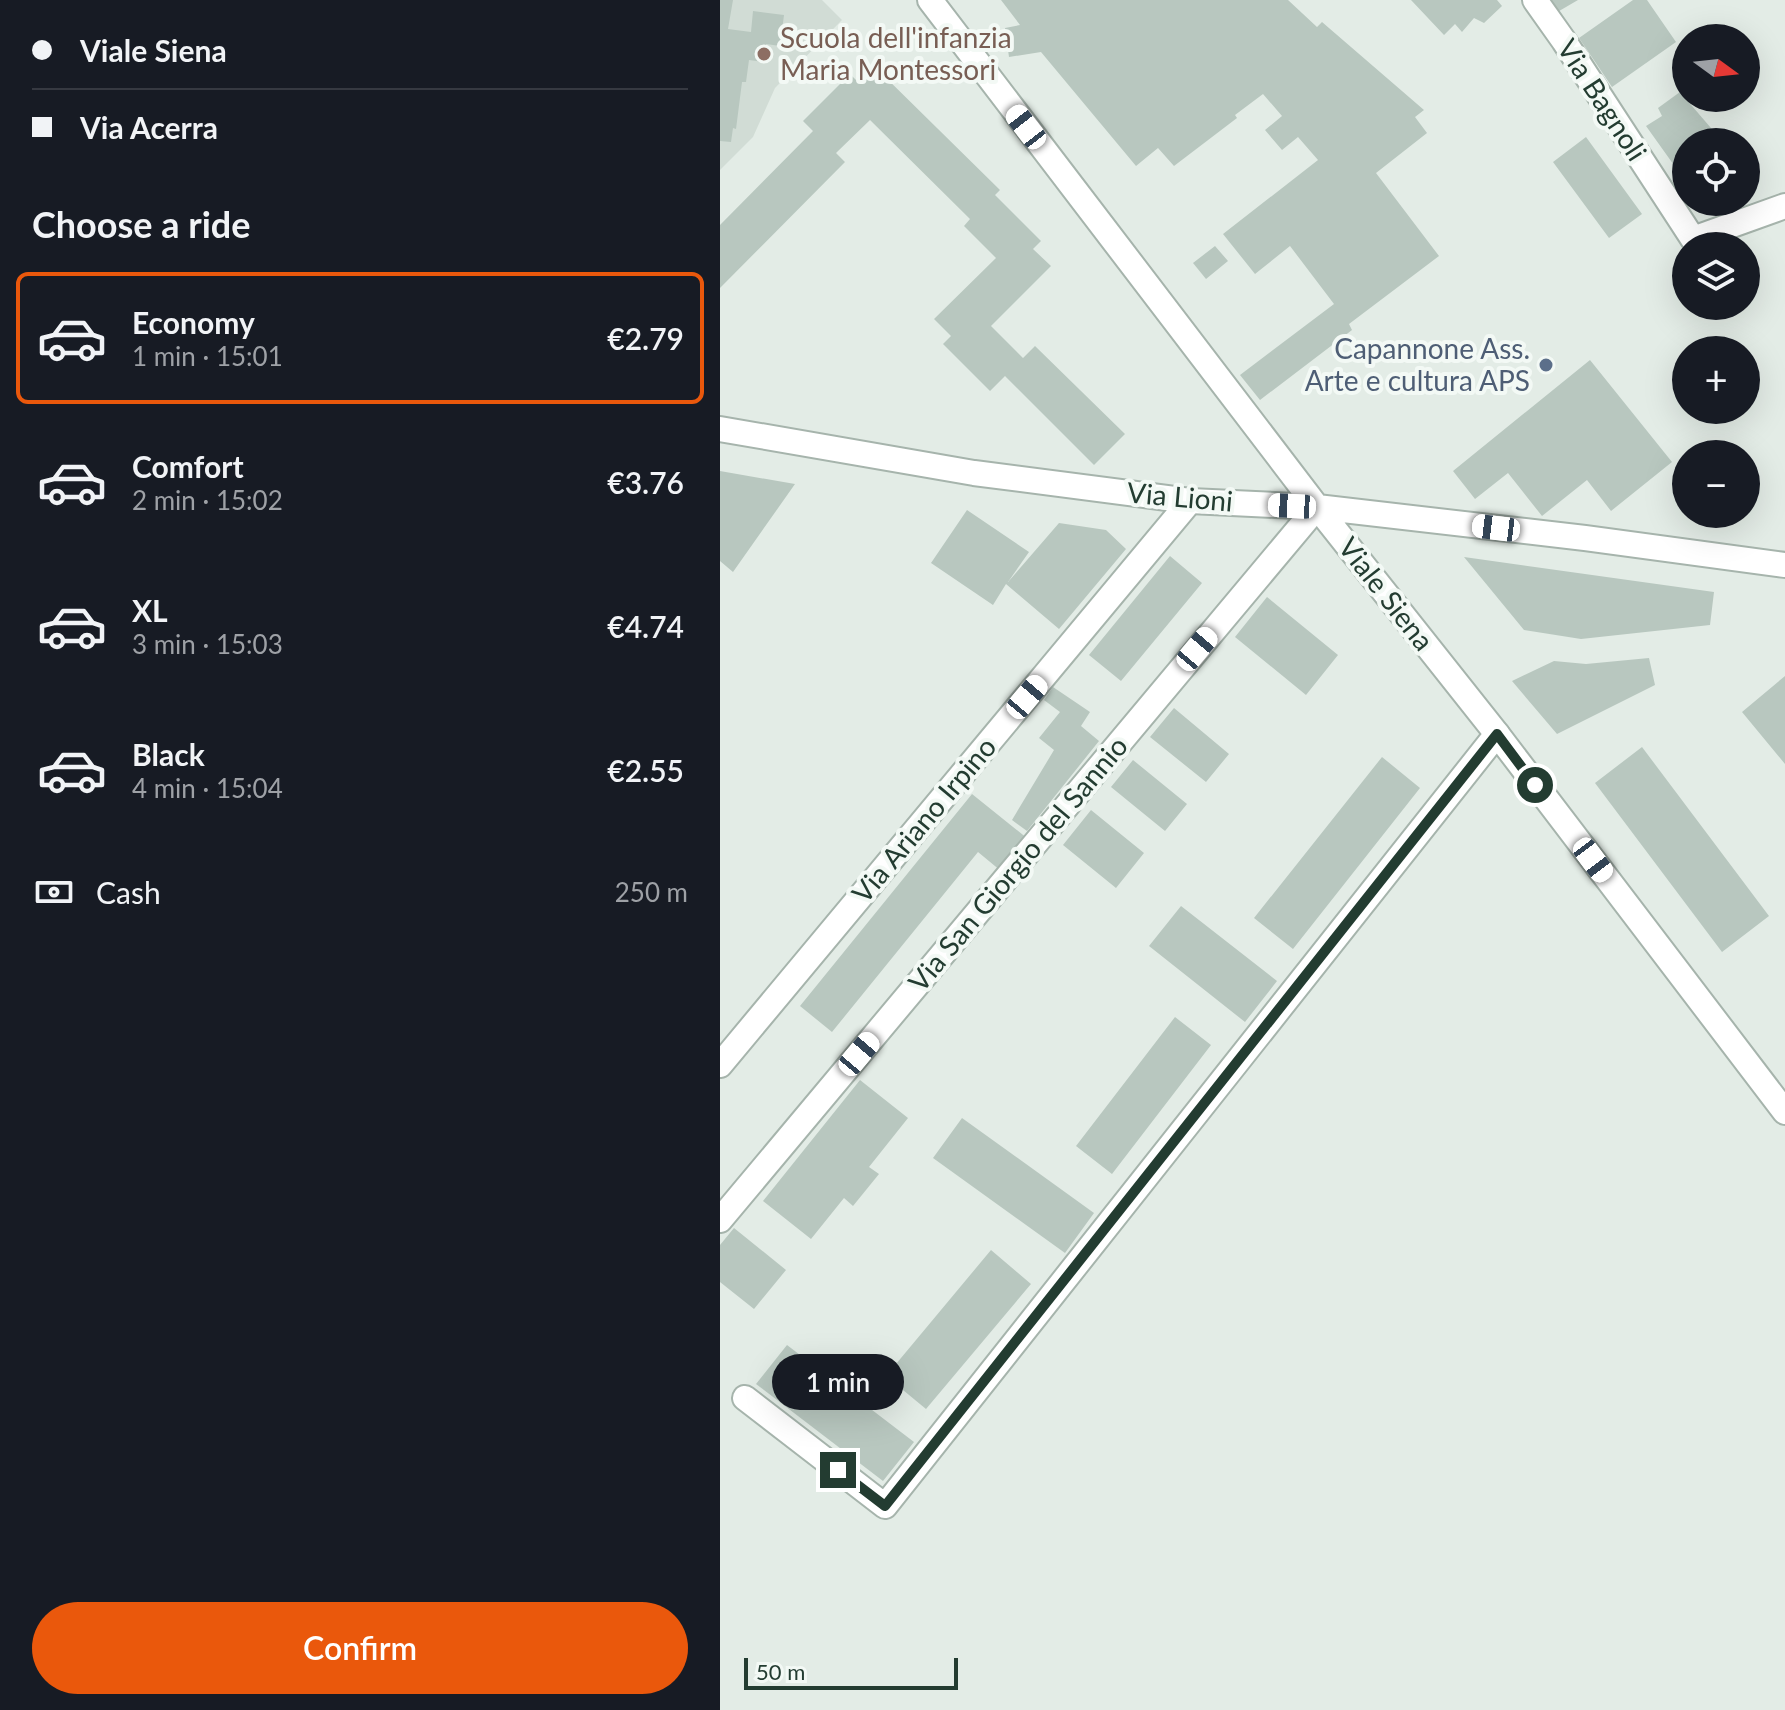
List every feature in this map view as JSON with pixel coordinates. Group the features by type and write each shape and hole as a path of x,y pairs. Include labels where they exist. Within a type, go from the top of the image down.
{"street":[{"name":"Viale Siena","path":"930,0 1785,1112"},
{"name":"Via Bagnoli","path":"1535,0 1693,239 1785,206"},
{"name":"Via Lioni","path":"720,429 974,473 1190,501 1317,507 1785,565"},
{"name":"Via Ariano Irpino","path":"720,1065 1190,501"},
{"name":"Via San Giorgio del Sannio","path":"720,1220 1317,507"},
{"path":"745,1398 885,1506 1497,734"}],"shaded area":[{"name":"Scuola dell'infanzia Maria Montessori","path":"720,0 822,0 842,20 775,88 753,137 720,170"}],"building":[{"path":"720,0 733,0 728,29 751,32 753,11 784,15 780,46 766,44 764,62 749,60 731,142 720,141"},
{"path":"1001,0 1288,0 1317,27 1322,22 1424,110 1415,117 1427,133 1376,173 1439,256 1349,324 1352,330 1260,400 1240,375 1334,304 1290,246 1255,274 1223,234 1318,160 1298,137 1282,150 1265,130 1282,116 1263,94 1174,166 1158,148 1136,166 1041,52 1009,57 1005,28 1020,25"},
{"path":"1411,0 1497,0 1502,6 1484,23 1474,18 1462,32 1455,24 1444,35"},
{"path":"1546,0 1578,0 1554,14"},
{"path":"1633,0 1647,0 1672,36 1672,45 1612,87 1579,38"},
{"path":"874,66 1000,190 995,195 1041,241 1033,249 1051,266 991,326 1023,358 1035,346 1125,434 1094,465 1005,376 990,391 943,344 951,336 934,319 996,258 964,226 970,219 870,120 836,153 845,162 720,288 720,225 813,131 803,121 850,74 858,82"},
{"path":"1672,98 1672,112 1697,112 1711,128 1672,128 1672,162 1646,126 1662,116 1658,108"},
{"path":"1586,137 1642,214 1609,238 1553,162"},
{"path":"1215,246 1228,261 1206,279 1193,263"},
{"path":"1590,360 1672,462 1611,511 1587,480 1542,516 1508,473 1475,499 1453,471"},
{"path":"720,471 795,484 733,572 720,561"},
{"path":"967,510 1029,552 1008,582 1059,523 1106,530 1126,549 1059,629 1006,584 993,605 931,563"},
{"path":"1170,556 1202,583 1121,681 1089,655"},
{"path":"1464,557 1714,592 1710,625 1581,639 1524,630"},
{"path":"1267,597 1338,655 1306,695 1235,637"},
{"path":"1649,658 1655,685 1557,734 1512,681 1554,661 1586,664"},
{"path":"1785,676 1785,764 1742,712"},
{"path":"1053,687 1090,712 1081,726 1099,741 1027,831 1012,820 1054,750 1039,738 1060,712 1044,700"},
{"path":"1174,708 1229,754 1206,782 1150,737"},
{"path":"1642,747 1769,916 1722,952 1595,783"},
{"path":"1382,757 1420,788 1293,949 1254,918"},
{"path":"1133,760 1187,804 1165,831 1111,787"},
{"path":"972,794 1028,839 1001,871 978,852 832,1032 800,1006"},
{"path":"1091,810 1144,853 1116,888 1063,845"},
{"path":"1181,906 1277,981 1245,1022 1149,946"},
{"path":"1175,1017 1211,1045 1112,1174 1076,1146"},
{"path":"860,1080 908,1118 869,1167 879,1174 853,1206 844,1198 811,1239 763,1201"},
{"path":"962,1118 1094,1213 1065,1253 933,1158"},
{"path":"734,1228 786,1270 754,1309 720,1282 720,1245"},
{"path":"991,1250 1031,1284 926,1409 886,1376"},
{"path":"787,1345 914,1442 883,1481 756,1384"}],"place":[{"name":"Scuola dell'infanzia Maria Montessori","path":"764,54"},
{"name":"Capannone Ass. Arte e cultura APS","path":"1546,365"}],"route":[{"path":"838,1470 885,1506 1497,734 1535,785"}]}
